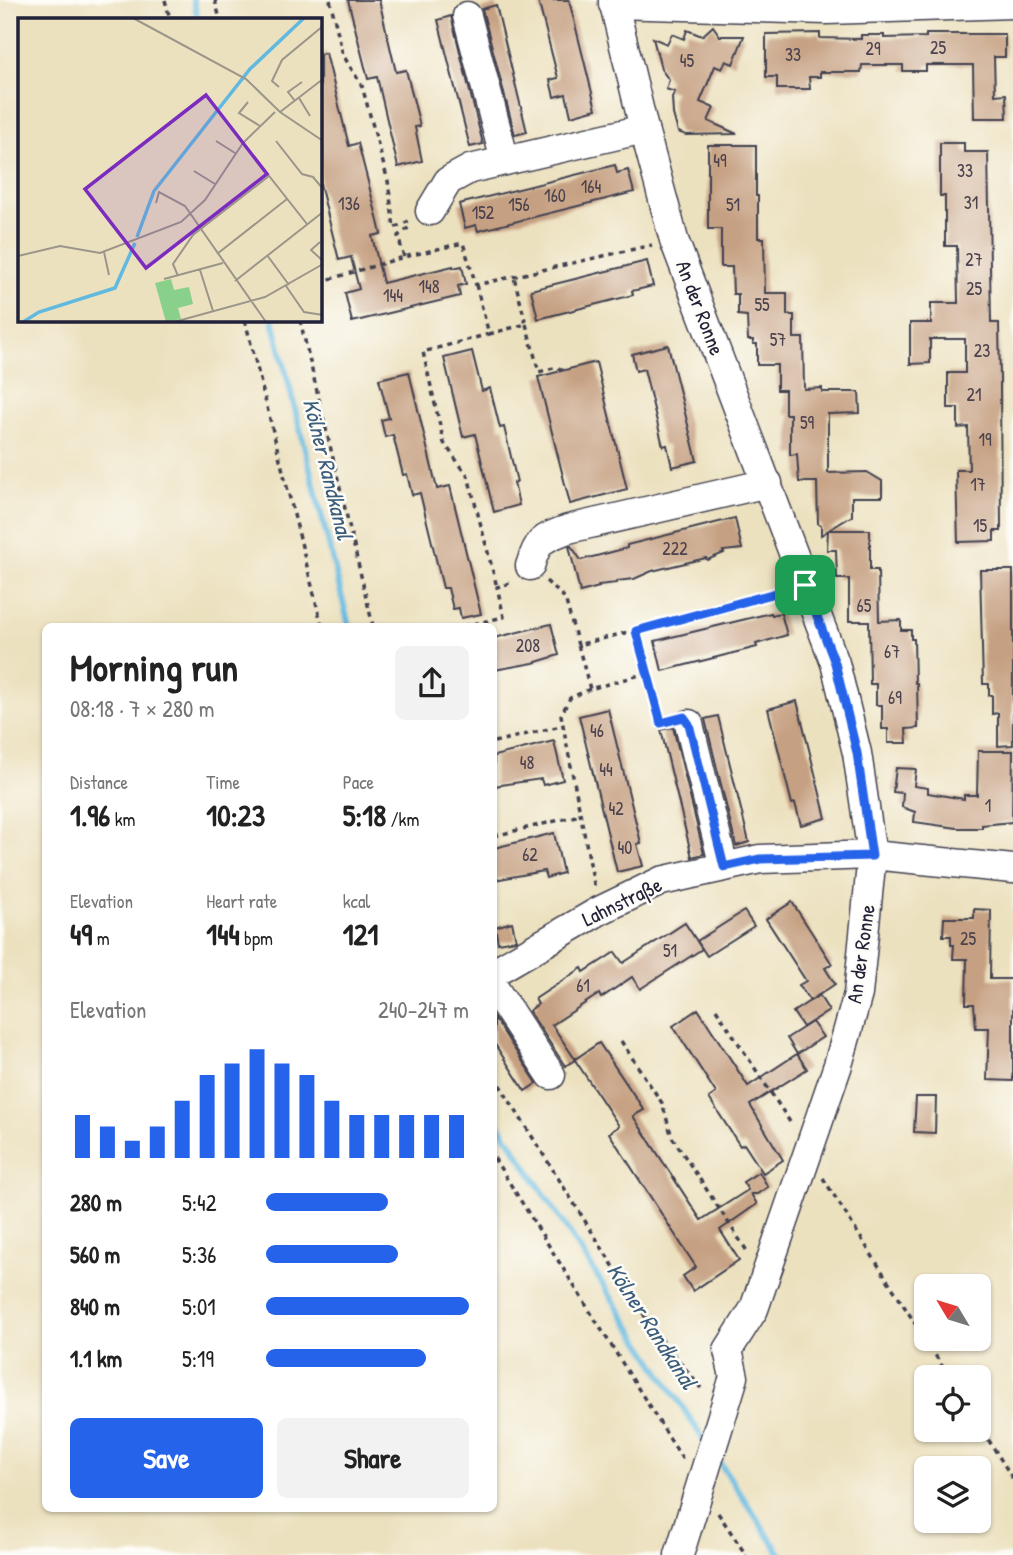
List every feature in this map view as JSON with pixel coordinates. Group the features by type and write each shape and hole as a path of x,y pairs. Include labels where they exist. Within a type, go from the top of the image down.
{"street":[{"path":"613,2 827,10 1013,4"},
{"name":"An der Ronne","path":"613,2 643,129 674,240 835,663 857,753 872,856 858,994 807,1160 754,1309 728,1350 734,1377 679,1555"},
{"path":"467,16 505,161"},
{"path":"430,211 448,181 470,169 643,129"},
{"path":"530,566 535,547 544,538 568,529 768,483"},
{"path":"689,724 724,867"},
{"name":"Lahnstraße","path":"497,970 599,911 661,881 760,859 872,856 1013,869"},
{"path":"497,993 551,1075"}],"path":[{"path":"165,0 170,18"},
{"path":"215,0 220,18"},
{"path":"330,0 343,55 362,86 388,181 394,228 430,211"},
{"path":"404,257 398,236 430,211"},
{"path":"476,285 674,240"},
{"path":"322,281 463,243 489,334"},
{"path":"514,277 539,372 558,367 566,372"},
{"path":"245,322 320,623"},
{"path":"300,322 372,623"},
{"path":"477,623 504,617 468,476 444,443 423,352 526,324"},
{"path":"497,587 521,579 530,566 565,598 590,690"},
{"path":"578,645 805,585"},
{"path":"636,631 661,723 684,717 689,724"},
{"path":"599,911 561,715 570,698 647,673"},
{"path":"497,740 561,726"},
{"path":"497,835 581,814"},
{"path":"716,1009 807,1160 820,1173 942,1365"},
{"path":"621,1041 662,1103 671,1137 765,1278"},
{"path":"497,1081 651,1326 723,1415"},
{"path":"497,1163 701,1480 746,1555"},
{"path":"990,1442 1013,1479"}],"building":[{"path":"348,0 379,0 396,72 406,70 420,126 415,127 422,161 398,167 377,77 368,79"},
{"path":"538,0 569,0 596,109 571,116 566,94 554,97 550,80 558,78"},
{"path":"496,5 527,132 515,135 482,9"},
{"path":"451,16 483,144 470,147 438,20"},
{"path":"713,26 720,36 744,36 733,64 726,61 722,69 715,66 700,102 714,108 708,121 737,134 686,135 678,132 673,114 672,97 675,92 666,89 669,80 661,69 653,38 667,44 672,34 684,39 687,30 702,36"},
{"path":"820,33 820,38 861,39 861,35 884,35 884,38 926,37 926,34 1005,34 1005,57 994,57 995,95 1006,94 1007,118 974,118 973,65 926,65 926,71 903,71 903,65 862,65 861,72 820,72 820,77 809,77 810,89 777,89 777,77 766,77 766,34"},
{"path":"326,53 349,146 358,143 381,234 372,236 383,283 462,266 466,284 458,286 460,296 352,322 345,293 359,289 351,257 339,260 322,192 322,54"},
{"path":"940,143 964,143 964,152 988,152 991,323 999,323 1000,381 1001,531 994,531 994,541 958,542 956,470 969,470 968,427 958,428 958,408 948,408 948,373 965,373 965,339 930,339 930,363 910,364 910,323 931,323 931,303 958,303 957,246 945,246 945,196 940,196"},
{"path":"708,145 756,145 758,238 764,238 765,293 787,293 787,315 794,315 794,338 803,338 804,389 859,392 860,413 828,414 828,473 867,472 882,481 882,497 852,497 852,516 829,530 870,530 870,570 878,570 879,621 901,620 901,630 911,630 911,639 914,639 918,728 906,729 907,743 888,743 888,729 882,729 882,705 876,705 876,684 870,684 869,621 849,621 849,579 837,579 836,550 827,550 828,531 821,535 821,526 818,524 817,482 799,482 797,454 790,455 790,414 785,414 785,390 777,390 777,365 757,365 757,344 748,340 747,316 738,315 738,294 733,294 732,267 721,267 721,229 708,229"},
{"path":"615,165 617,173 628,170 634,192 478,231 476,225 465,228 459,204"},
{"path":"647,261 653,286 632,291 633,295 538,319 531,290"},
{"path":"668,345 697,461 672,467 667,445 663,446 644,369 636,371 632,354"},
{"path":"472,351 482,391 490,388 500,428 504,427 517,482 514,483 519,505 494,512 475,434 463,437 444,358"},
{"path":"596,362 627,489 570,504 538,377"},
{"path":"409,372 437,489 450,486 481,614 461,618 459,608 453,609 448,588 443,588 420,493 412,495 407,474 403,475 393,435 385,437 381,420 389,418 379,379"},
{"path":"735,518 742,549 723,551 724,553 707,560 706,558 652,571 634,579 598,585 599,587 580,592 569,546 581,560 627,548 627,545"},
{"path":"980,570 1013,570 1013,745 998,746 998,713 992,714 989,684 983,684"},
{"path":"771,613 781,613 787,635 756,644 757,647 662,671 655,641"},
{"path":"551,624 559,655 497,669 497,637"},
{"path":"797,701 826,818 801,825 795,803 792,804 768,709"},
{"path":"608,709 641,843 637,844 643,866 617,872 579,716"},
{"path":"718,716 749,842 736,846 705,719"},
{"path":"673,727 704,854 692,857 661,730"},
{"path":"554,741 563,780 543,785 541,779 497,786 497,755"},
{"path":"978,751 1013,751 1012,822 982,825 982,828 957,828 914,822 915,812 902,807 903,793 893,792 896,768 916,769 914,786 928,788 928,793 964,799 964,795 977,795"},
{"path":"554,833 563,873 546,878 544,871 497,879 497,847"},
{"path":"792,902 832,964 825,968 835,984 810,1001 799,985 806,981 766,919"},
{"path":"974,909 991,910 990,979 1013,979 1013,1081 987,1080 989,1028 976,1028 974,1004 966,1004 967,959 953,959 954,945 951,945 951,936 943,936 944,918 974,918"},
{"path":"744,911 754,926 707,956 697,941"},
{"path":"512,922 516,940 498,943 497,926"},
{"path":"685,923 702,949 640,989 632,977 601,998 599,994 552,1025 575,1059 599,1043 644,1110 633,1116 701,1220 748,1190 743,1182 759,1172 768,1187 757,1194 751,1194 757,1204 720,1230 739,1260 693,1291 683,1276 696,1267 609,1133 619,1126 575,1060 565,1066 529,1011 538,1004 535,999 582,968 584,972 615,952 623,963"},
{"path":"819,995 829,1011 803,1027 793,1012"},
{"path":"698,1009 748,1086 797,1054 807,1069 750,1105 783,1160 763,1173 744,1144 740,1146 709,1098 716,1093 673,1026"},
{"path":"812,1022 823,1037 797,1054 787,1038"},
{"path":"497,1023 537,1083 525,1091 497,1048"},
{"path":"916,1097 936,1097 935,1133 914,1132"}],"waterway":[{"name":"Kölner Randkanal","path":"193,0 198,18"},
{"name":"Kölner Randkanal","path":"273,322 348,623"},
{"name":"Kölner Randkanal","path":"497,1122 704,1440"},
{"name":"Kölner Randkanal","path":"718,1460 781,1555"}],"route":[{"path":"805,585 835,663 857,753 872,856 760,859 724,867 689,724 684,717 661,723 636,631 805,585"}]}
